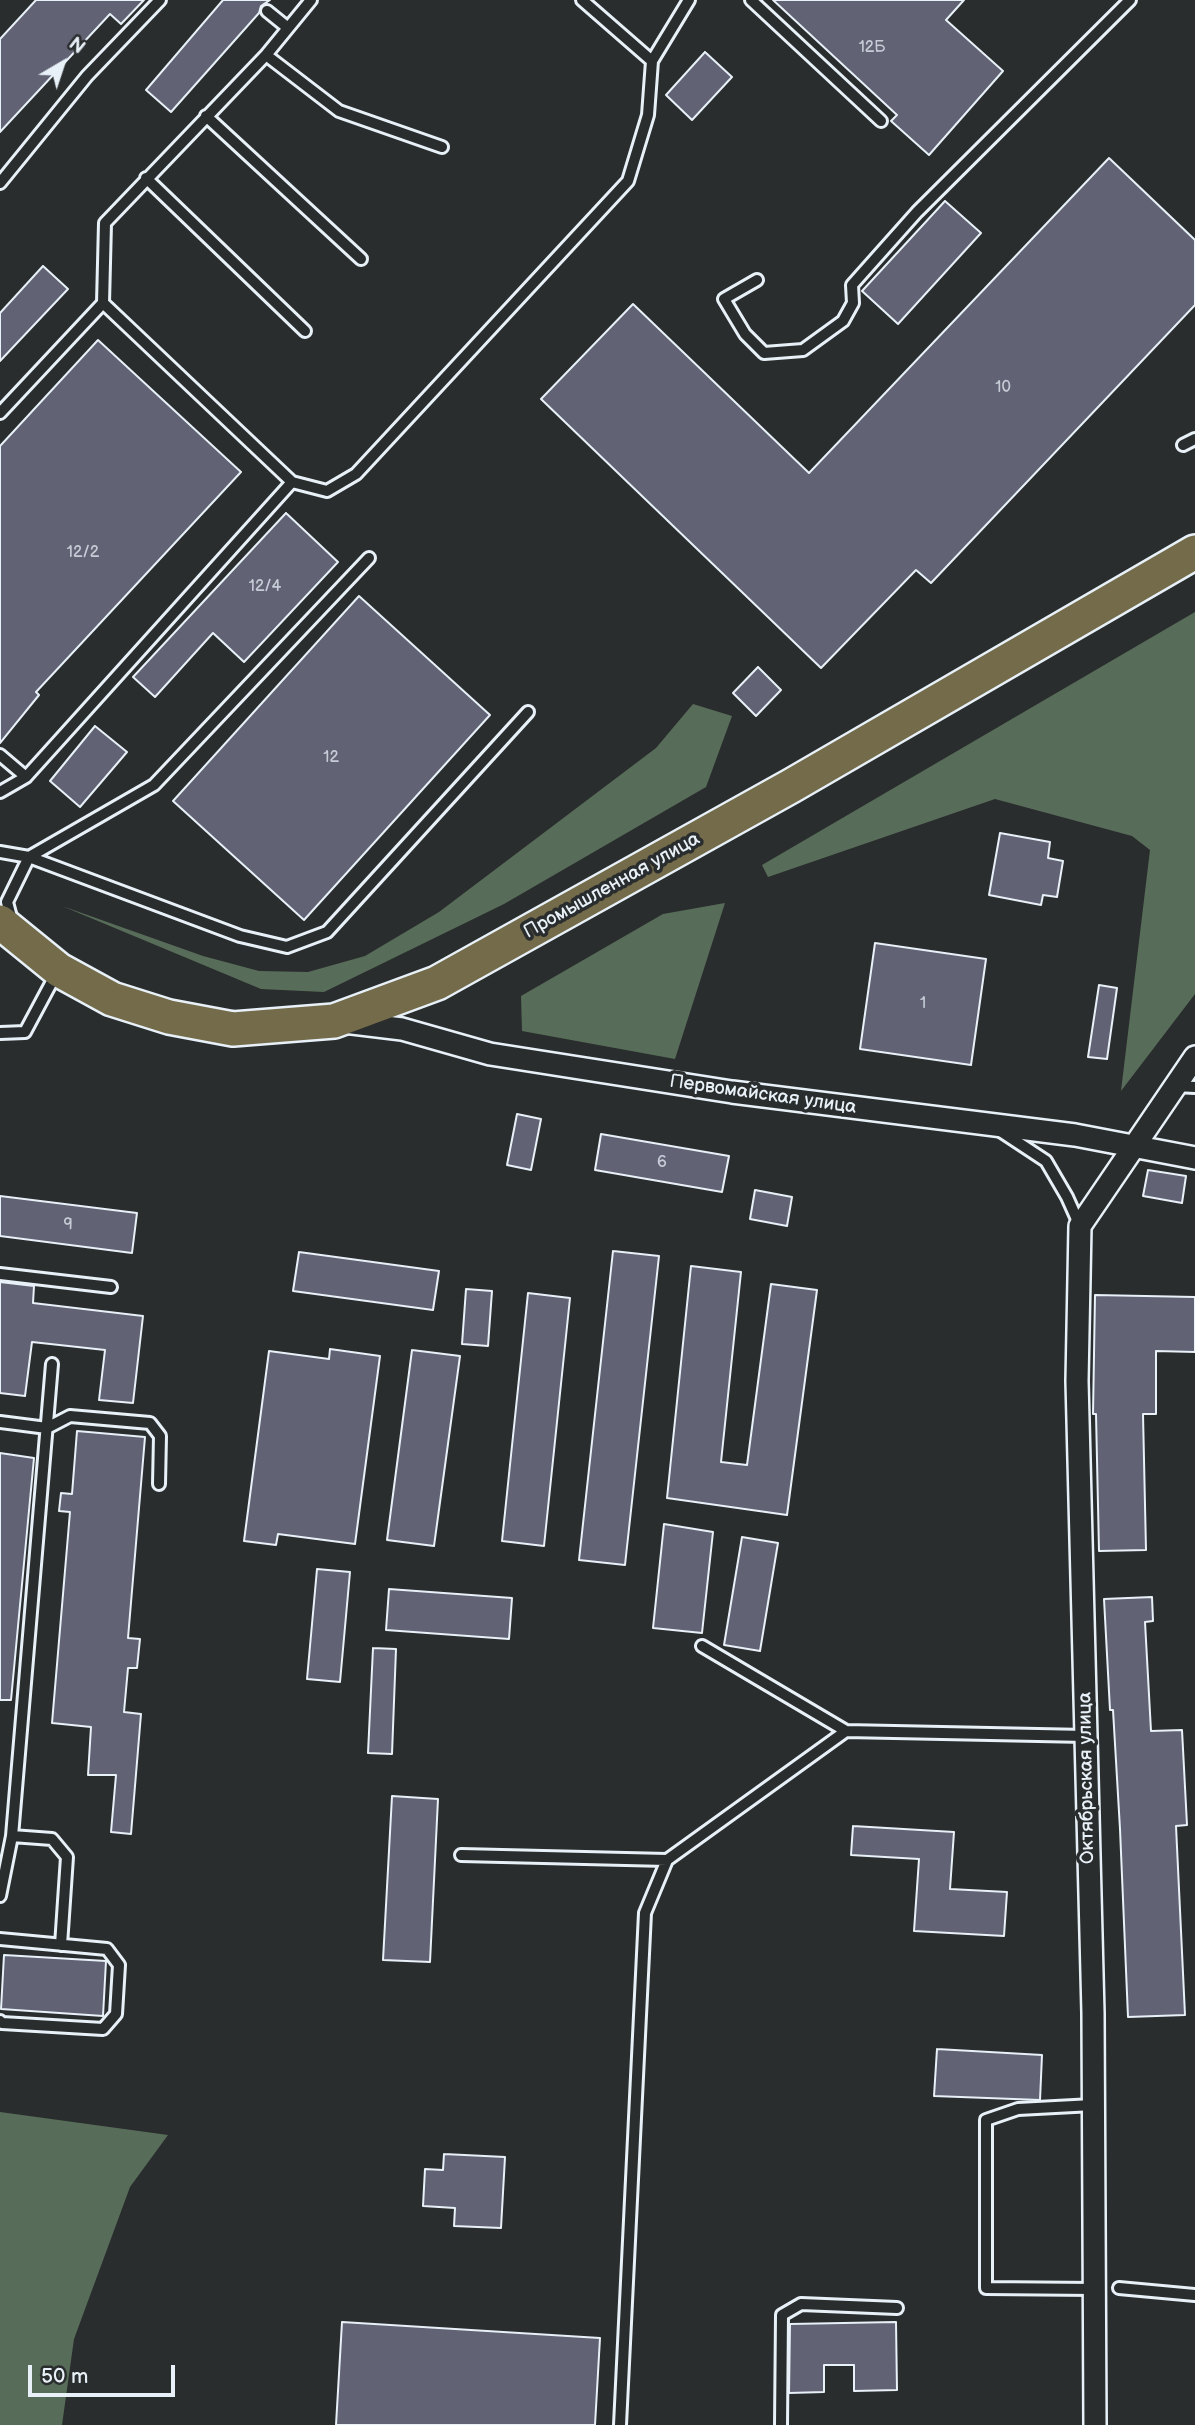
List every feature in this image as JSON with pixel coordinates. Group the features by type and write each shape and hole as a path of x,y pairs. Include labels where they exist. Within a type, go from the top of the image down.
{"main road":[{"name":"Промышленная улица","path":"8,929 59,970 112,999 169,1017 233,1029 334,1021 437,983 792,786 1195,552"}],"street":[{"name":"Первомайская улица","path":"334,1021 402,1028 490,1054 732,1092 1075,1135 1195,1158"},
{"path":"1080,1226 1134,1147 1185,1087 1195,1057"},
{"name":"Октябрьская улица","path":"1080,1226 1077,1381 1093,2105 1095,2425"}],"lane":[{"path":"0,183 87,76 160,0"},
{"path":"0,413 103,303 104,223 266,55 311,0"},
{"path":"582,0 652,61"},
{"path":"103,303 292,482 327,491 356,474 628,181 648,115 652,61 689,0"},
{"path":"751,0 881,121"},
{"path":"757,280 724,299 745,334 764,353 803,350 843,321 853,303 852,285 909,221 1130,0"},
{"path":"267,11 288,28"},
{"path":"266,55 339,111 442,147"},
{"path":"206,116 361,259"},
{"path":"146,178 305,331"},
{"path":"1183,445 1195,439"},
{"path":"0,792 26,777 292,482"},
{"path":"8,929 7,902 29,857 154,785 369,558"},
{"path":"0,852 29,857 240,936 287,947 327,932 528,712"},
{"path":"0,755 26,777"},
{"path":"0,1033 25,1032 59,970"},
{"path":"990,1124 1046,1161 1080,1226"},
{"path":"0,1274 111,1287"},
{"path":"0,1896 12,1836 52,1364"},
{"path":"0,1422 47,1428 70,1416 150,1423 160,1436 159,1484"},
{"path":"702,1646 846,1731 1086,1736"},
{"path":"620,2425 645,1913 667,1860 846,1731"},
{"path":"12,1836 52,1839 66,1857 61,1945"},
{"path":"461,1855 667,1860"},
{"path":"0,1939 107,1949 119,1965 116,2014 103,2029 0,2021"},
{"path":"1093,2105 1018,2109 986,2120 986,2288 1094,2289"},
{"path":"1119,2288 1195,2295"},
{"path":"780,2425 782,2315 801,2304 897,2308"}],"green space":[{"path":"1195,612 1195,994 1121,1091 1150,850 1132,836 995,799 768,877 762,865"},
{"path":"693,704 732,716 706,787 504,904 324,992 261,989 62,906 203,956 259,971 308,972 365,956 439,912 656,748"},
{"path":"725,903 675,1059 522,1031 521,996 663,914"},
{"path":"0,2112 168,2135 130,2187 74,2339 62,2425 0,2425"}],"building":[{"path":"36,0 144,0 121,24 110,14 0,132 0,39"},
{"path":"223,0 270,0 261,6 259,13 171,112 146,90"},
{"path":"773,0 964,0 946,20 1003,71 929,155 891,121 897,115"},
{"path":"705,52 732,77 692,120 666,95"},
{"path":"1109,158 1195,240 1195,305 931,583 916,570 821,668 541,399 633,304 809,473"},
{"path":"945,201 981,233 898,324 862,291"},
{"path":"43,266 68,289 0,361 0,313"},
{"path":"98,340 241,472 36,692 39,695 0,743 0,446"},
{"path":"286,513 338,562 244,662 213,633 155,697 133,677"},
{"path":"359,596 490,715 304,920 173,801"},
{"path":"758,667 781,690 756,716 733,693"},
{"path":"95,726 127,752 80,807 50,781"},
{"path":"1000,833 1050,842 1048,858 1063,861 1057,897 1043,895 1041,905 989,895"},
{"path":"875,943 986,959 971,1065 860,1049"},
{"path":"1099,985 1117,988 1107,1059 1088,1057"},
{"path":"517,1114 541,1119 531,1170 507,1165"},
{"path":"601,1134 729,1156 722,1192 595,1170"},
{"path":"1148,1170 1186,1176 1182,1203 1143,1196"},
{"path":"755,1190 792,1197 787,1226 750,1219"},
{"path":"0,1196 137,1213 132,1253 0,1236"},
{"path":"613,1251 659,1256 625,1565 579,1560"},
{"path":"299,1252 439,1271 433,1310 293,1291"},
{"path":"691,1266 741,1272 721,1462 747,1465 771,1284 817,1290 787,1515 667,1498"},
{"path":"0,1282 34,1286 33,1303 143,1316 133,1403 99,1400 105,1350 32,1342 25,1396 0,1393"},
{"path":"466,1289 492,1291 488,1346 462,1344"},
{"path":"528,1293 570,1298 544,1546 502,1541"},
{"path":"1095,1295 1195,1297 1195,1352 1156,1351 1156,1414 1143,1414 1146,1550 1099,1551 1096,1414 1093,1414"},
{"path":"330,1349 380,1356 355,1544 278,1534 276,1545 244,1541 269,1351 329,1359"},
{"path":"412,1350 460,1356 434,1546 387,1540"},
{"path":"77,1431 145,1437 128,1638 140,1639 137,1668 128,1668 124,1712 141,1714 131,1834 111,1832 116,1775 88,1775 91,1727 52,1723 70,1512 59,1511 61,1493 72,1494"},
{"path":"0,1453 34,1458 11,1700 0,1700"},
{"path":"664,1524 713,1532 702,1633 653,1628"},
{"path":"742,1537 778,1543 760,1651 724,1645"},
{"path":"317,1569 350,1572 340,1682 307,1679"},
{"path":"389,1589 512,1598 509,1639 386,1630"},
{"path":"1152,1597 1153,1621 1145,1622 1151,1731 1182,1730 1187,1825 1176,1826 1185,2015 1128,2017 1120,1829 1104,1599"},
{"path":"373,1648 396,1649 392,1754 368,1753"},
{"path":"392,1796 438,1799 430,1962 383,1960"},
{"path":"853,1826 954,1832 950,1889 1007,1892 1004,1936 914,1931 919,1859 851,1855"},
{"path":"4,1955 106,1961 103,2016 1,2009"},
{"path":"937,2049 1042,2055 1040,2100 934,2096"},
{"path":"444,2154 505,2157 501,2228 454,2226 455,2208 423,2206 425,2169 443,2170"},
{"path":"342,2322 600,2338 595,2425 336,2425"},
{"path":"896,2322 897,2390 854,2391 854,2365 824,2365 824,2392 789,2393 790,2324"}]}
